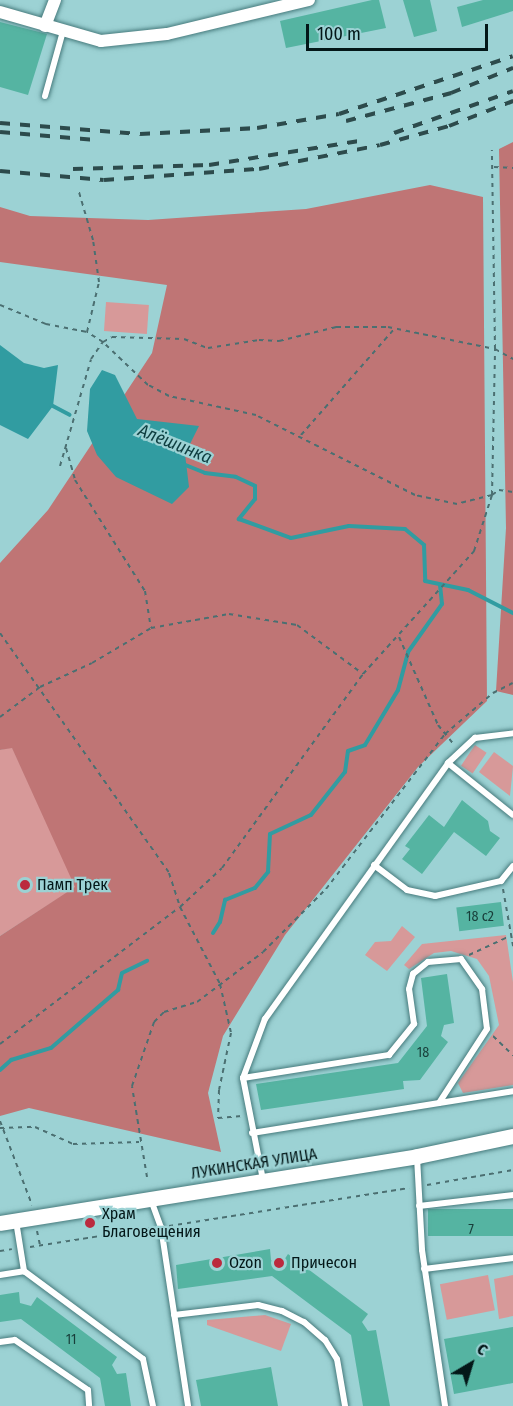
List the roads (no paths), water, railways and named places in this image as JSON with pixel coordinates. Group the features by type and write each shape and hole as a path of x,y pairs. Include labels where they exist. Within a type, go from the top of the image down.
{"street":[{"path":"45,26 55,0"},
{"path":"0,12 101,41 167,34 309,0"},
{"name":"ЛУКИНСКАЯ УЛИЦА","path":"0,1223 417,1156 513,1136"}],"lane":[{"path":"45,96 63,31"},
{"path":"263,1181 243,1078 265,1019 448,763 476,738 513,734"},
{"path":"448,763 513,814"},
{"path":"374,865 407,890 435,896 501,881 513,866"},
{"path":"243,1078 389,1055 414,1024 409,989 413,974 428,962 461,959 482,989 487,1029 439,1103"},
{"path":"252,1133 513,1091"},
{"path":"417,1156 424,1269 445,1406"},
{"path":"419,1206 513,1195"},
{"path":"150,1199 161,1227 188,1406"},
{"path":"16,1221 24,1271"},
{"path":"424,1269 513,1258"},
{"path":"0,1275 24,1271 143,1359 153,1406"},
{"path":"174,1315 258,1305 282,1311 304,1322 325,1340 337,1359 345,1406"},
{"path":"0,1342 15,1340 88,1390 89,1406"}],"water":[{"path":"0,345 24,363 44,368 58,365 53,406 28,439 0,425"},
{"path":"102,370 115,375 137,419 199,426 185,454 189,487 172,504 116,477 97,455 87,431 90,389"}],"waterway":[{"name":"Алёшинка","path":"51,405 70,415"},
{"name":"Алёшинка","path":"183,464 205,473 236,477 255,486 255,499 239,519 291,538 349,526 405,529 424,545 425,581 468,590 513,613"},
{"path":"213,933 220,922 225,900 255,888 268,872 270,834 311,815 345,772 348,751 365,745 398,690 408,652 442,604 440,585"},
{"path":"0,1070 11,1060 51,1048 118,990 122,973 147,961"}],"railway":[{"path":"0,123 140,134 257,128 339,114 513,56"},
{"path":"346,121 451,93 513,68"},
{"path":"394,133 513,91"},
{"path":"0,171 104,180 259,169 380,145 449,126 513,101"},
{"path":"0,132 96,140"},
{"path":"73,169 209,165 359,141"}],"place":[{"name":"Памп Трек","path":"25,885"},
{"name":"Храм Благовещения","path":"90,1223"},
{"name":"Ozon","path":"217,1263"},
{"name":"Причесон","path":"279,1263"}]}
